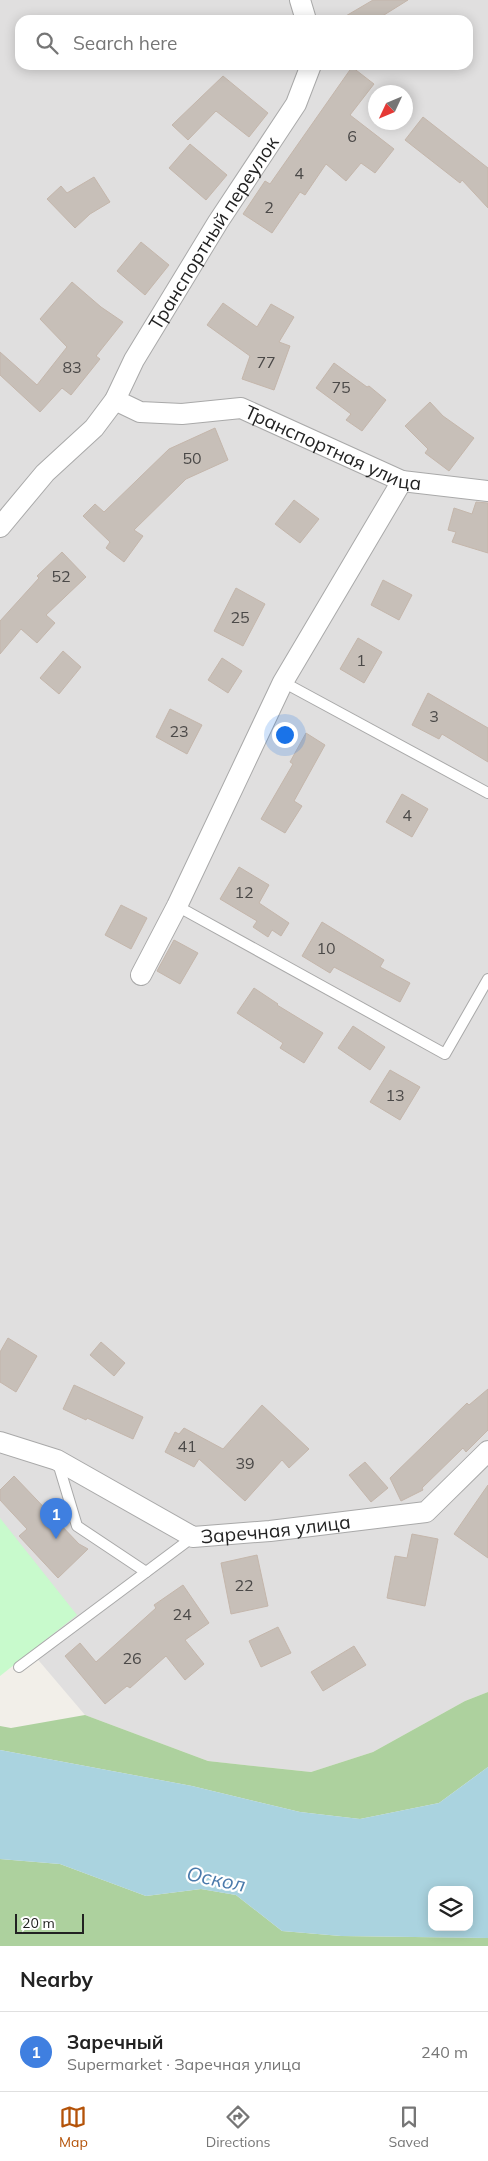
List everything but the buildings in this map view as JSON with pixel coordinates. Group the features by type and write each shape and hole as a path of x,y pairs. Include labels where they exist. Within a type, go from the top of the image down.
{"street":[{"path":"300,0 304,15"},
{"name":"Транспортный переулок","path":"115,400 134,360 213,230 296,104 309,70"},
{"path":"0,527 45,473 94,428 115,400"},
{"name":"Транспортная улица","path":"115,400 140,412 182,414 241,408 402,481 488,491"},
{"path":"141,975 177,906 282,682 402,481"},
{"name":"Заречная улица","path":"0,1442 57,1460 193,1537 270,1531 426,1512 488,1451"}],"lane":[{"path":"282,682 488,793"},
{"path":"177,906 445,1054 488,978"},
{"path":"57,1460 77,1526 146,1572"},
{"path":"19,1667 193,1537"}],"shaded area":[{"path":"0,0 488,0 488,1692 465,1701 373,1752 311,1772 208,1761 85,1715 0,1615"}],"green space":[{"path":"0,1518 77,1615 0,1676"},
{"path":"488,1692 488,1767 439,1803 360,1819 300,1812 192,1786 0,1750 0,1726 11,1728 85,1715 208,1761 311,1772 373,1752 465,1701"},
{"path":"0,1859 60,1864 146,1896 201,1889 236,1895 282,1931 341,1936 488,1938 488,1946 0,1946"}],"water":[{"name":"Оскол","path":"0,1750 192,1786 300,1812 360,1819 439,1803 488,1767 488,1938 341,1936 282,1931 236,1895 201,1889 146,1896 60,1864 0,1859"}],"place":[{"name":"Заречный","path":"56,1539"}]}
